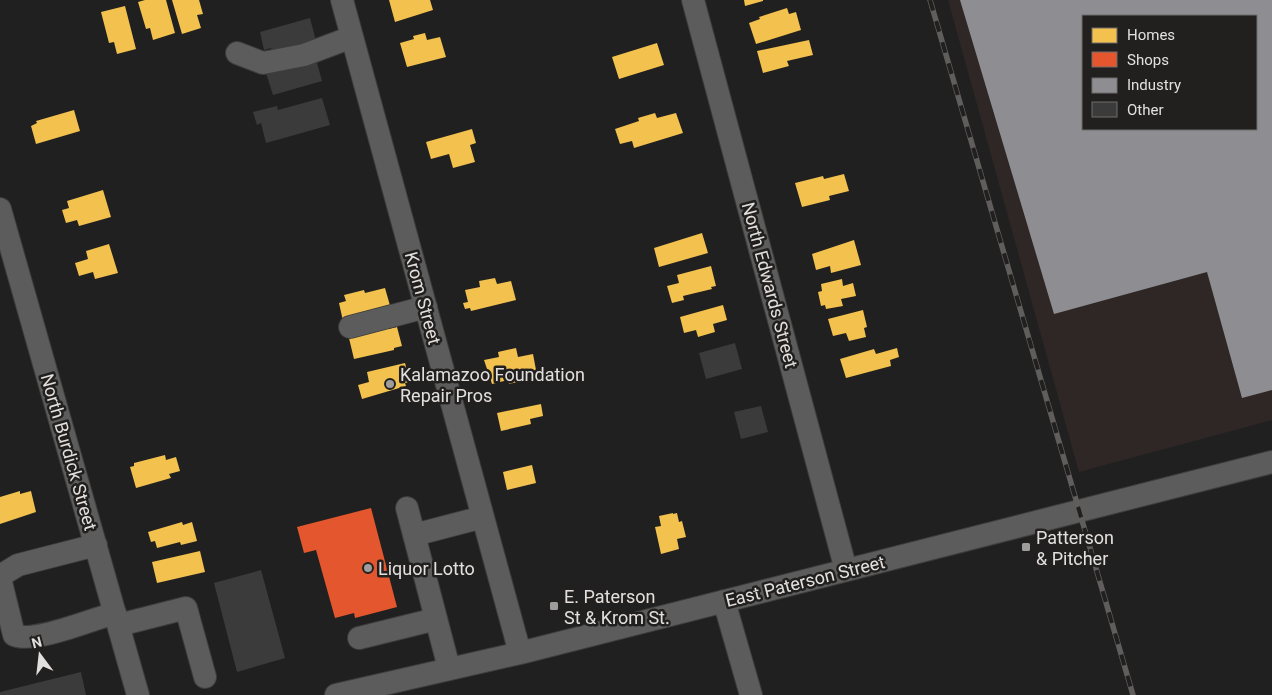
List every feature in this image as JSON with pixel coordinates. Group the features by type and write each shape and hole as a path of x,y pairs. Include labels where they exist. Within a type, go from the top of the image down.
{"street":[{"name":"Krom Street","path":"342,0 520,653"},
{"name":"North Edwards Street","path":"693,0 846,570"},
{"path":"237,53 263,63 304,55 352,37"},
{"name":"North Burdick Street","path":"0,209 138,695"},
{"path":"350,327 426,307"},
{"name":"East Paterson Street","path":"336,695 520,653 1272,462"},
{"path":"407,508 449,668"},
{"path":"414,535 482,517"},
{"path":"96,545 18,564 0,577 4,609 14,635 20,637 38,636 117,619 186,608 205,677"},
{"path":"724,601 751,695"},
{"path":"359,638 436,618"}],"shaded area":[{"path":"948,0 1272,0 1272,420 1079,472"}],"building: Homes":[{"path":"166,0 175,33 153,40 150,28 146,29 138,2"},
{"path":"172,0 199,0 203,14 197,15 201,28 182,34"},
{"path":"389,0 430,0 433,10 395,22"},
{"path":"744,0 763,0 763,1 745,6"},
{"path":"125,6 136,49 117,54 114,42 109,43 101,12"},
{"path":"787,8 789,14 796,12 801,30 756,44 749,23 760,19 759,17"},
{"path":"425,33 427,40 440,37 446,57 407,67 400,43 414,39 413,36"},
{"path":"809,40 813,55 787,61 789,66 763,73 757,51"},
{"path":"657,43 664,65 619,79 612,57"},
{"path":"74,110 80,131 36,144 31,126 37,123 36,121"},
{"path":"655,113 657,118 676,113 683,133 634,148 632,141 620,144 615,129 639,121 638,118"},
{"path":"472,129 476,143 470,145 475,162 453,168 449,154 431,159 426,142"},
{"path":"844,174 849,191 829,196 830,200 802,207 795,183 823,176 824,179"},
{"path":"103,190 111,217 79,226 77,220 66,223 62,210 69,208 67,201"},
{"path":"702,233 708,253 659,267 654,248"},
{"path":"854,240 861,265 831,273 830,266 816,270 812,254"},
{"path":"109,244 118,273 95,279 93,272 79,276 75,263 88,259 86,251"},
{"path":"711,266 716,286 711,287 712,289 683,296 684,300 672,303 667,286 679,283 677,275"},
{"path":"495,278 497,284 511,281 516,300 471,311 470,308 465,309 463,303 468,302 465,290 480,287 479,281"},
{"path":"842,279 843,286 853,283 856,296 841,299 843,306 826,309 825,305 821,306 818,292 822,291 821,284"},
{"path":"385,288 391,309 343,321 339,303 346,301 344,295 364,290 365,293"},
{"path":"723,305 727,320 713,324 715,332 698,337 696,330 684,333 680,317"},
{"path":"863,310 867,327 864,328 866,337 849,341 846,333 833,336 828,319"},
{"path":"388,327 388,329 397,327 402,346 394,348 394,350 354,359 348,334"},
{"path":"516,348 518,357 533,354 536,370 533,371 535,378 509,384 508,380 492,384 484,360 499,357 498,352"},
{"path":"897,348 899,357 890,360 891,366 846,378 840,359 874,349 876,354"},
{"path":"405,363 410,382 405,383 406,386 362,399 358,385 369,382 367,372"},
{"path":"541,404 543,416 530,419 531,424 501,431 497,413"},
{"path":"165,455 166,460 176,457 180,471 169,474 171,478 136,488 130,467 134,466 134,463"},
{"path":"532,465 536,483 507,490 503,472"},
{"path":"20,491 20,494 31,491 36,512 0,524 0,497"},
{"path":"677,513 679,522 682,521 686,537 677,539 679,549 661,554 655,527 661,526 659,516"},
{"path":"182,522 183,525 192,522 197,541 181,545 180,542 157,548 155,541 151,542 148,532"},
{"path":"200,551 205,572 157,583 152,562"}],"building: Shops":[{"path":"371,508 397,607 355,618 354,613 335,618 316,550 304,553 297,527"}],"building: Industry":[{"path":"960,0 1272,0 1272,390 1242,398 1207,272 1054,314"}],"building: Other":[{"path":"310,18 316,41 273,53 271,48 264,50 260,32"},
{"path":"316,59 322,81 273,95 266,73"},
{"path":"322,98 330,125 266,143 261,123 257,125 253,112 277,106 278,110"},
{"path":"735,343 742,369 706,379 699,353"},
{"path":"761,406 768,432 741,439 734,412"},
{"path":"261,570 285,658 237,672 214,583"},
{"path":"81,672 86,695 0,695 0,692"}],"railway":[{"path":"930,0 1133,695"}],"place":[{"name":"Kalamazoo Foundation Repair Pros","path":"390,384"},
{"name":"Patterson & Pitcher","path":"1026,547"},
{"name":"Liquor Lotto","path":"368,568"},
{"name":"E. Paterson St & Krom St.","path":"554,606"}]}
